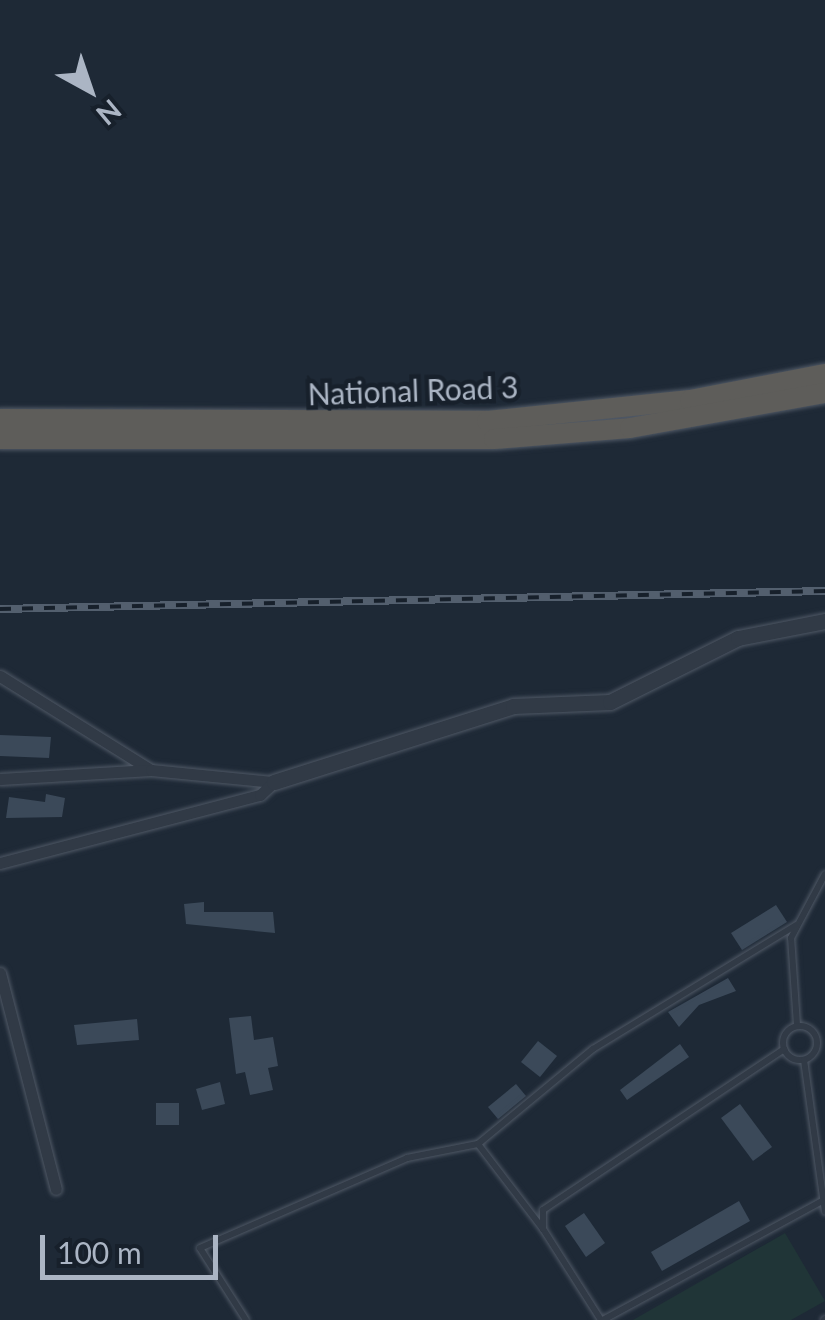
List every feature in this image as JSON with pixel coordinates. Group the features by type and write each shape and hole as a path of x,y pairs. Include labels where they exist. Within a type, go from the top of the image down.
{"highway":[{"name":"National Road 3","path":"0,419 487,421 690,400 825,374"},
{"path":"0,440 494,439 630,428 825,394"}],"street":[{"path":"0,779 151,770 274,782 513,706 610,702 738,638 825,622"},
{"path":"0,676 151,770"},
{"path":"0,863 260,795 274,782"},
{"path":"0,973 56,1189"}],"lane":[{"path":"543,1229 544,1210 784,1050 796,1025 787,973 796,925 825,874"},
{"path":"246,1320 200,1248 334,1184 478,1144 593,1049 796,925"},
{"path":"796,1025 817,1039 804,1060 825,1212"},
{"path":"784,1050 804,1060"},
{"path":"478,1144 543,1229 602,1320 822,1200"}],"green space":[{"path":"785,1233 825,1301 791,1320 633,1320"}],"building":[{"path":"0,735 51,737 49,758 0,756"},
{"path":"46,794 65,798 62,817 6,818 9,797 45,802"},
{"path":"204,902 204,912 273,912 275,933 186,924 184,904"},
{"path":"776,905 787,922 742,950 731,933"},
{"path":"728,978 736,991 699,1005 679,1027 668,1012"},
{"path":"251,1016 254,1040 273,1037 278,1066 268,1068 273,1090 250,1095 245,1072 236,1074 229,1018"},
{"path":"137,1019 139,1040 77,1045 74,1025"},
{"path":"538,1041 557,1056 540,1077 521,1062"},
{"path":"680,1044 689,1057 627,1100 620,1090"},
{"path":"220,1082 225,1104 202,1110 196,1089"},
{"path":"516,1084 526,1096 498,1119 488,1107"},
{"path":"156,1103 179,1103 179,1125 156,1125"},
{"path":"740,1104 772,1147 753,1161 721,1118"},
{"path":"739,1201 750,1221 662,1271 651,1252"},
{"path":"584,1213 605,1243 586,1257 565,1226"}],"railway":[{"path":"0,609 825,591"}]}
